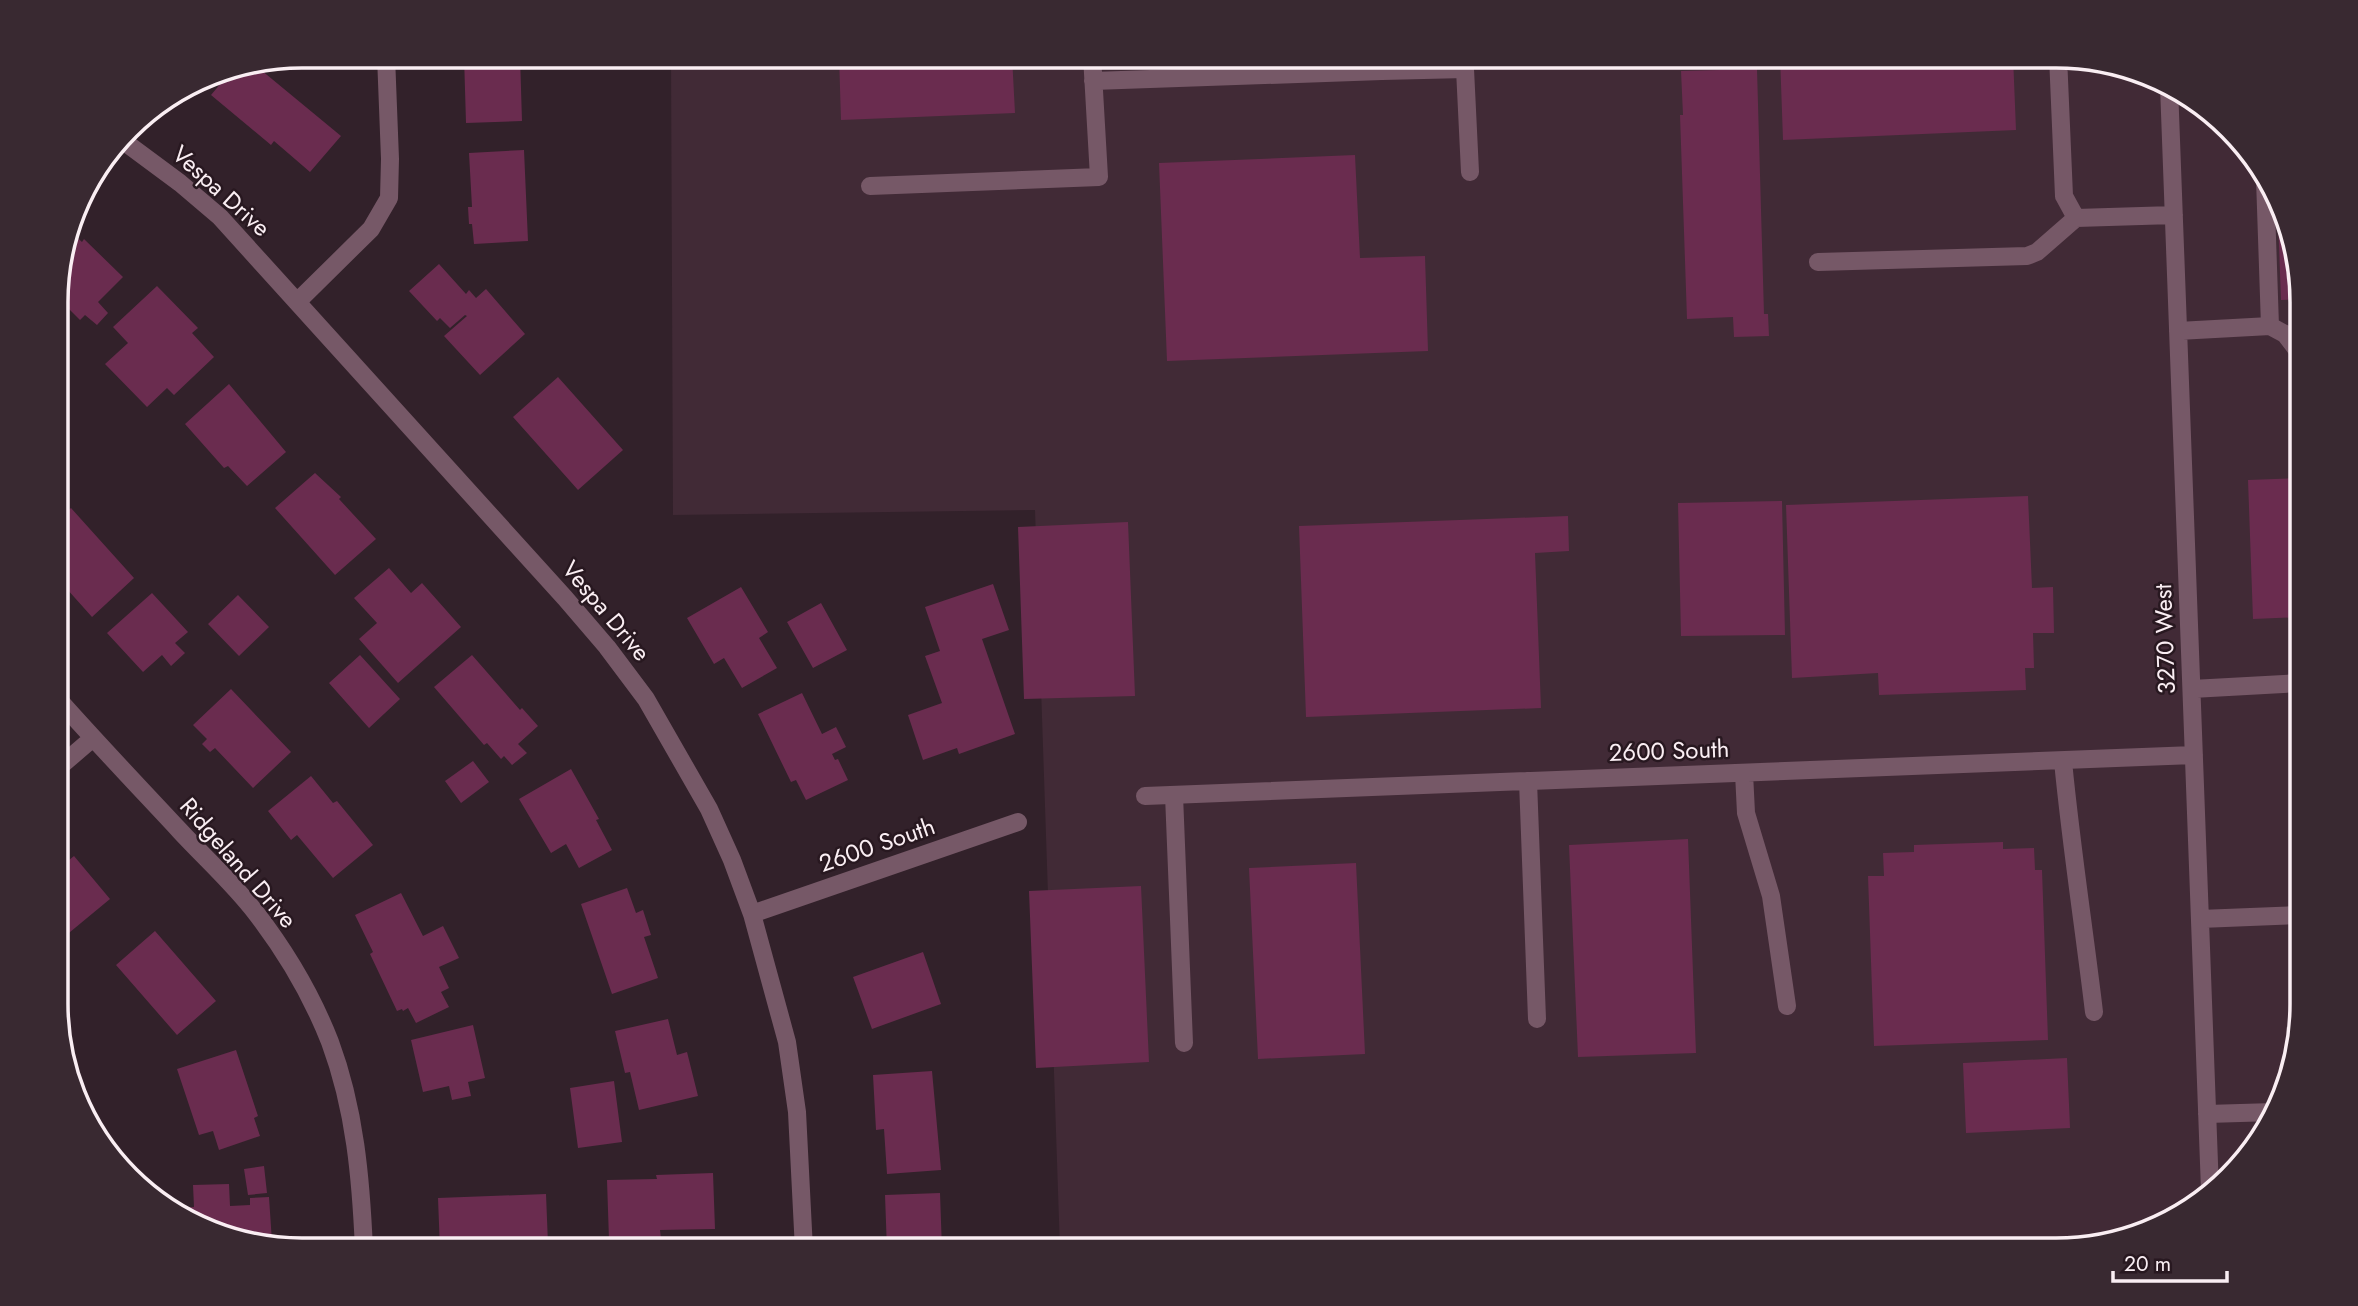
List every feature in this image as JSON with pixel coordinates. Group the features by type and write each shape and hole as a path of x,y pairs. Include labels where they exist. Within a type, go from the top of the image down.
{"street":[{"path":"298,302 371,229 389,198 386,68"},
{"path":"870,186 1099,177 1092,68"},
{"path":"1093,81 1301,68"},
{"path":"1451,68 1465,69 1471,173"},
{"path":"2059,68 2064,196 2076,218"},
{"name":"3270 West","path":"2169,98 2210,1180"},
{"name":"Vespa Drive","path":"128,146 180,183 220,217 573,608 607,647 646,699 709,808 733,860 752,914 787,1042 797,1112 803,1238"},
{"path":"2266,198 2270,326"},
{"path":"1818,262 2027,256 2037,252 2076,218 2174,215"},
{"path":"2178,331 2270,326 2286,334 2290,340"},
{"path":"2192,689 2290,684"},
{"name":"Ridgeland Drive","path":"68,711 255,912 288,958 311,999 330,1043 356,1143 361,1179 363,1238"},
{"path":"68,759 93,738"},
{"name":"2600 South","path":"1145,796 2194,755"},
{"path":"2063,761 2070,836 2083,914 2094,1012"},
{"path":"1744,773 1746,813 1771,896 1787,1006"},
{"path":"1528,781 1537,1019"},
{"path":"1174,795 1184,1043"},
{"name":"2600 South","path":"752,914 1018,822"},
{"path":"2200,919 2290,915"},
{"path":"2207,1114 2263,1112"}],"shaded area":[{"path":"671,68 2056,68 2086,70 2131,81 2159,92 2186,108 2210,126 2232,148 2266,199 2282,242 2288,272 2290,1004 2288,1034 2277,1079 2266,1107 2250,1134 2232,1158 2210,1180 2159,1214 2101,1233 2071,1237 1060,1238 1035,510 673,515"}],"building":[{"path":"464,68 520,68 522,121 466,123"},
{"path":"839,68 1013,68 1015,113 841,120"},
{"path":"1780,68 2013,68 2016,130 1783,140"},
{"path":"1757,69 1764,314 1768,314 1769,336 1734,337 1733,317 1687,319 1681,71"},
{"path":"263,72 341,136 310,172 274,141 271,145 211,95 221,83"},
{"path":"524,150 528,241 474,244 468,207 472,207 469,153"},
{"path":"1355,155 1360,258 1425,256 1428,351 1167,361 1159,163"},
{"path":"2278,231 2288,272 2290,300 2281,300"},
{"path":"77,238 82,242 84,239 123,277 98,302 108,313 97,325 85,315 80,320 69,309 70,272"},
{"path":"439,264 466,294 469,290 476,298 486,289 525,334 480,375 444,336 467,316 450,328 440,318 437,321 409,291"},
{"path":"157,286 198,328 192,333 214,357 174,395 167,388 147,407 105,364 128,343 113,327"},
{"path":"558,377 623,450 578,490 513,417"},
{"path":"229,384 286,452 247,486 228,466 224,468 185,424"},
{"path":"315,473 341,497 339,499 376,539 335,575 275,508"},
{"path":"2290,478 2290,617 2253,619 2248,480"},
{"path":"2028,496 2032,588 2053,587 2054,633 2033,633 2034,668 2025,668 2026,690 1879,695 1878,673 1792,678 1786,505"},
{"path":"1782,501 1785,635 1681,636 1678,503"},
{"path":"71,508 134,578 92,617 69,591 69,510"},
{"path":"1568,516 1569,551 1535,553 1541,708 1306,717 1299,526"},
{"path":"1128,522 1135,696 1024,699 1018,527"},
{"path":"389,568 411,593 422,583 461,627 398,683 359,639 377,623 354,598"},
{"path":"993,584 1009,630 982,639 1015,734 959,754 957,748 923,760 908,715 942,703 925,656 940,651 925,607"},
{"path":"741,587 768,632 759,638 777,668 742,688 724,658 714,664 687,618"},
{"path":"152,593 188,632 175,643 185,653 171,666 162,655 143,672 107,633"},
{"path":"238,595 269,627 239,656 208,624"},
{"path":"821,603 847,650 813,668 787,622"},
{"path":"360,655 400,699 369,728 329,683"},
{"path":"472,655 520,710 522,708 538,726 518,744 527,753 512,765 504,756 501,759 487,743 484,745 434,687"},
{"path":"231,689 291,752 253,788 215,748 210,752 202,744 207,739 193,725"},
{"path":"802,693 822,734 836,727 846,747 832,754 835,760 838,759 848,780 806,800 796,780 791,782 758,714"},
{"path":"473,761 489,782 461,803 445,781"},
{"path":"571,769 599,819 596,820 612,850 579,868 566,844 551,853 519,799"},
{"path":"311,776 333,803 337,801 373,845 333,878 297,835 291,840 268,811"},
{"path":"1688,839 1696,1053 1578,1057 1569,845"},
{"path":"2003,842 2003,849 2034,848 2035,870 2042,870 2048,1040 1874,1046 1868,876 1884,876 1883,853 1914,852 1914,845"},
{"path":"74,856 110,899 68,934 68,861"},
{"path":"1356,863 1365,1054 1258,1059 1249,868"},
{"path":"1141,886 1149,1062 1036,1068 1029,891"},
{"path":"627,888 636,913 643,910 651,935 644,937 658,978 612,994 581,904"},
{"path":"401,893 423,936 443,926 459,958 439,967 449,988 441,992 449,1007 416,1023 408,1008 397,1011 355,915"},
{"path":"155,931 216,1001 177,1035 116,965"},
{"path":"923,952 941,1004 872,1029 853,977"},
{"path":"668,1019 677,1055 687,1052 698,1096 639,1110 630,1072 625,1073 615,1031"},
{"path":"473,1025 485,1078 468,1082 471,1096 452,1100 449,1086 423,1092 411,1040"},
{"path":"236,1050 258,1116 254,1118 260,1136 219,1150 213,1131 199,1135 177,1069"},
{"path":"2067,1058 2070,1128 1966,1133 1963,1063"},
{"path":"932,1071 941,1170 887,1174 884,1129 876,1130 873,1075"},
{"path":"614,1081 622,1142 578,1148 570,1088"},
{"path":"264,1166 267,1193 248,1195 244,1169"},
{"path":"713,1173 715,1229 660,1230 661,1238 609,1238 607,1180 657,1179 656,1175"},
{"path":"229,1184 230,1206 250,1205 250,1198 269,1197 272,1235 227,1225 188,1207 194,1207 193,1185"},
{"path":"940,1193 942,1238 887,1238 885,1195"},
{"path":"546,1194 548,1238 440,1238 438,1198"}]}
